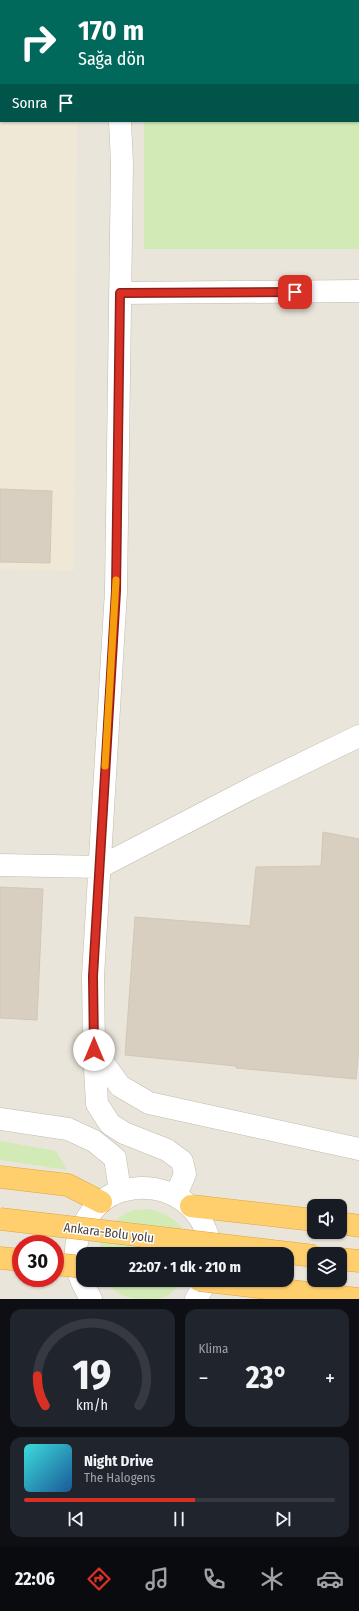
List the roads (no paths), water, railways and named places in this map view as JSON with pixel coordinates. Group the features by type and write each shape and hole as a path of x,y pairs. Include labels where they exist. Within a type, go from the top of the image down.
{"highway":[{"path":"0,1177 68,1185 101,1202"},
{"path":"183,1201 307,1219"},
{"name":"Ankara-Bolu yolu","path":"0,1219 307,1255"},
{"path":"347,1224 359,1226"},
{"path":"0,1258 12,1259"},
{"path":"347,1260 359,1261"},
{"path":"64,1265 76,1266"},
{"path":"258,1287 359,1299"}],"street":[{"path":"120,122 122,164 116,591 93,976 94,1050 97,1104 110,1124 124,1133 167,1150 182,1161 185,1174 183,1201"},
{"path":"120,293 359,291"},
{"path":"0,865 100,866 254,787 359,736"},
{"path":"94,1050 120,1086 149,1103 359,1149"},
{"path":"0,1119 68,1129 94,1141 115,1158 120,1191"},
{"path":"91,1299 80,1280 76,1259 78,1238 87,1218 101,1202 120,1191 138,1188 157,1189 183,1201 203,1222 210,1241 210,1247"},
{"path":"196,1299 203,1287"}]}
